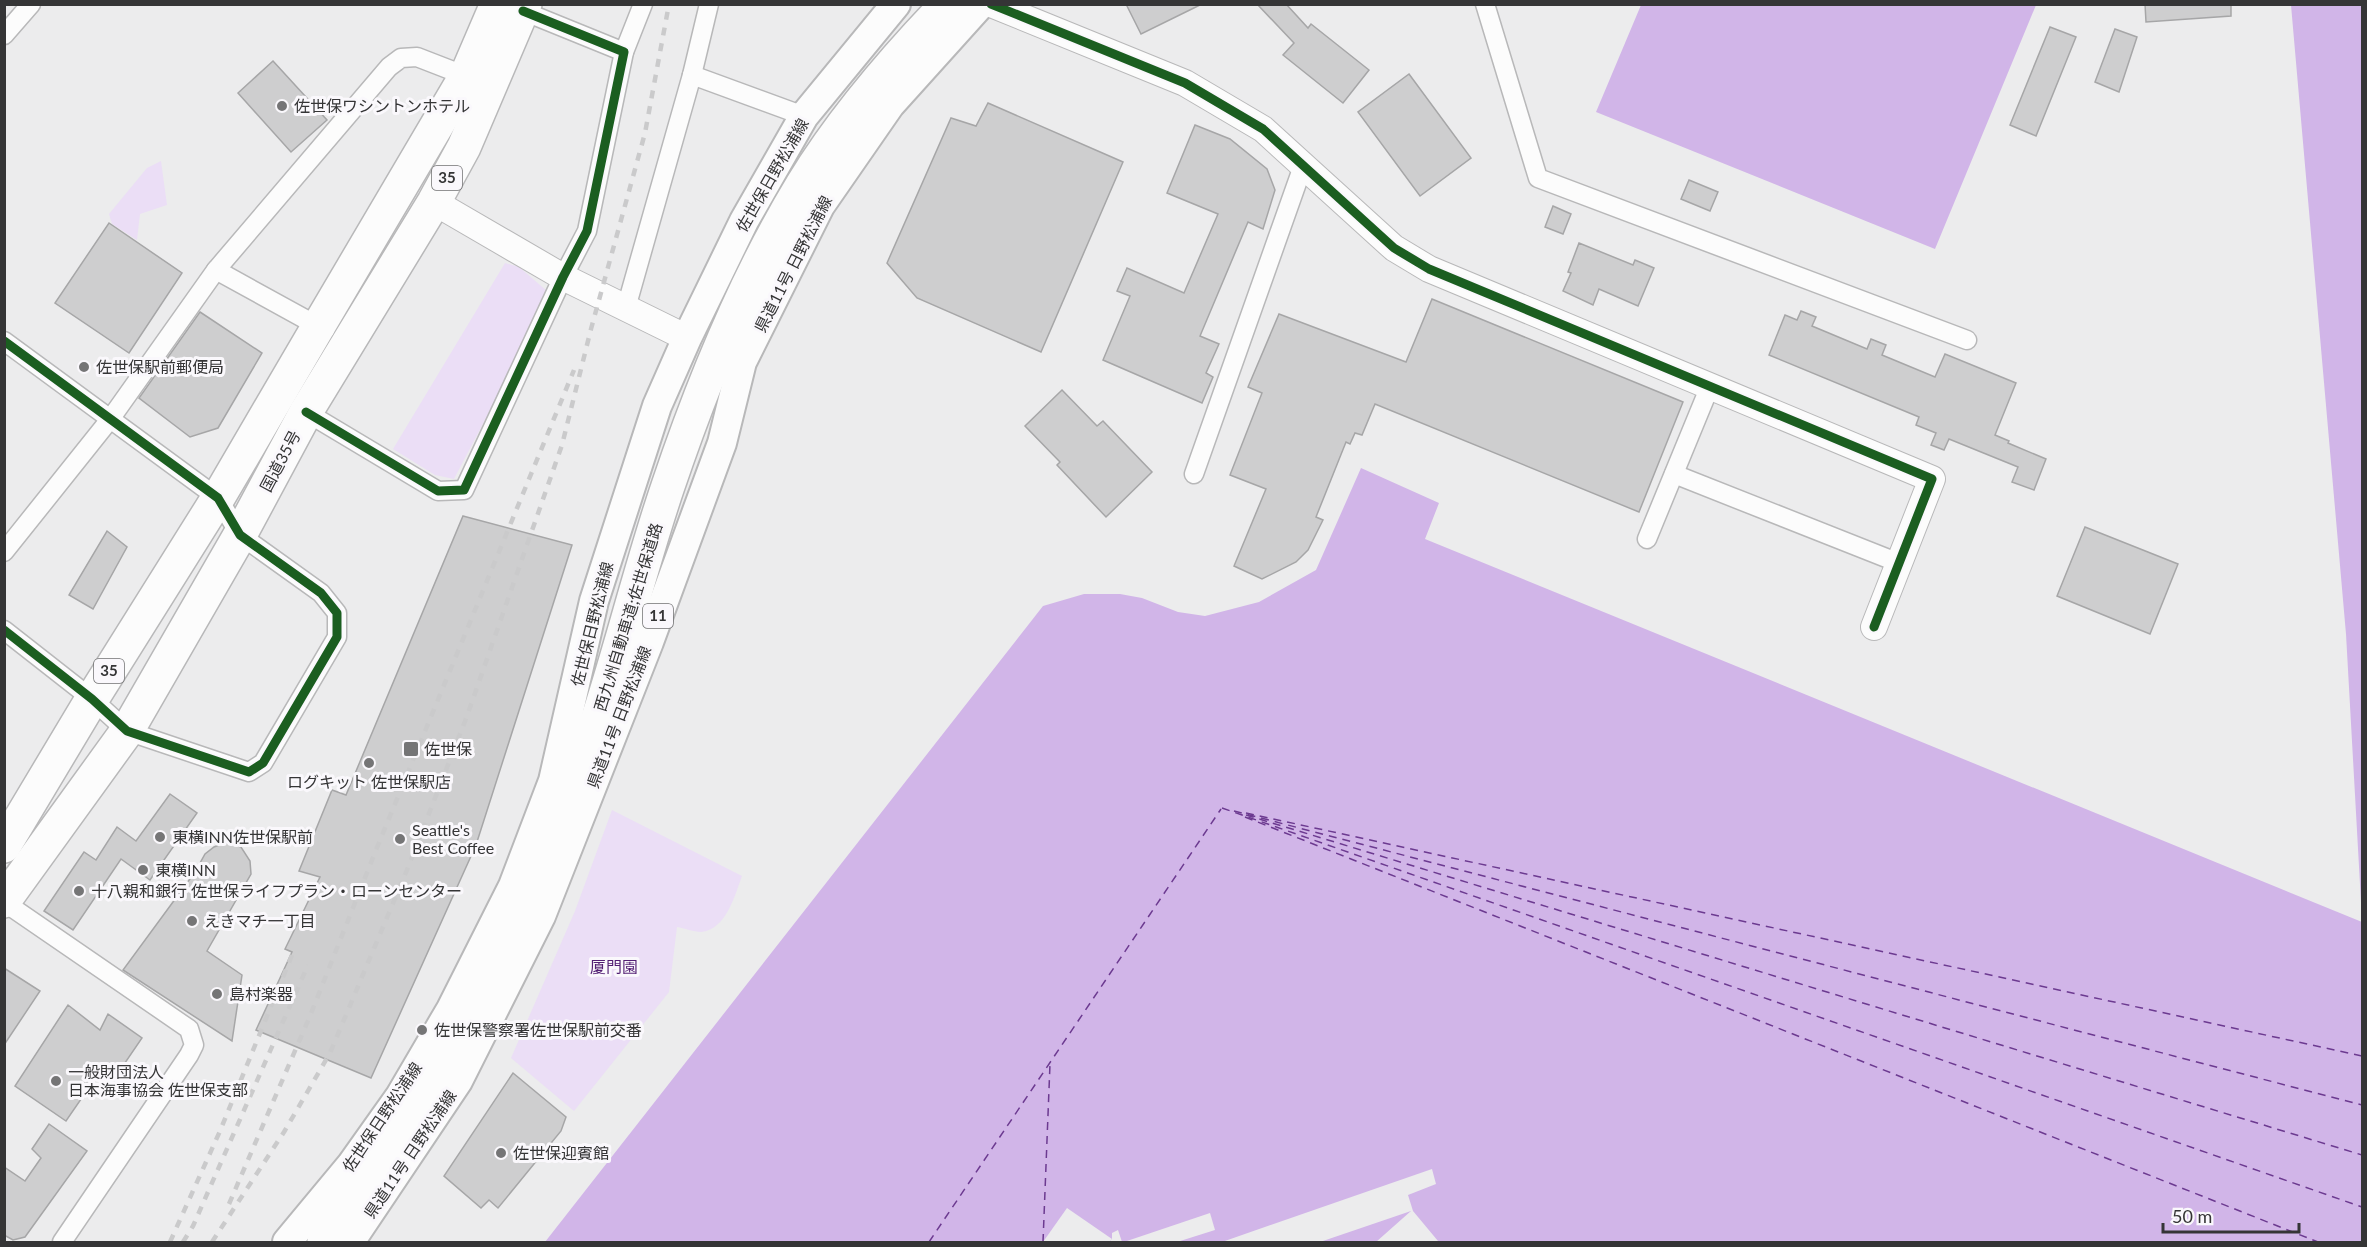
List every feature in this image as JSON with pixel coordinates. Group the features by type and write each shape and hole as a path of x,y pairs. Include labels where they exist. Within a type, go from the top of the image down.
{"highway":[{"name":"西九州自動車道;佐世保道路","path":"324,1242 418,1108 479,1003 520,918 557,830 591,739 667,487 714,357 767,249 804,183 861,102 916,36 947,4"},
{"name":"国道35号","path":"4,846 92,699 218,498 466,76 515,7"},
{"name":"国道35号","path":"4,902 127,731 240,536 306,411 434,202 464,147 515,7"}],"main road":[{"name":"佐世保日野松浦線","path":"287,1242 351,1165 400,1096 451,1009 513,886 553,781 594,601 657,406 744,221 804,116 896,4"},
{"name":"県道11号 日野松浦線","path":"350,1242 458,1082 541,916 649,642 722,443 742,362 820,206 890,105 981,4"}],"street":[{"path":"4,35 31,4"},
{"path":"306,411 438,491 464,490 563,277 587,231 624,52 643,4"},
{"path":"626,308 692,75 709,4"},
{"path":"991,4 1185,82 1263,129 1394,248 1430,269 1932,479 1874,627"},
{"path":"1485,4 1538,178 1967,340"},
{"path":"515,7 624,52"},
{"path":"4,552 111,418 216,270 395,63 401,58 417,57 466,76"},
{"path":"692,75 804,116"},
{"path":"1194,474 1303,166"},
{"path":"434,202 563,277 687,338"},
{"path":"216,270 318,327 349,341"},
{"path":"4,341 218,498 240,536 321,593 337,614 337,637 263,763 249,772 127,731 92,699 4,630"},
{"path":"1647,539 1710,386"},
{"path":"1674,474 1899,563"},
{"path":"4,902 189,1029 194,1045 62,1242"}],"green space":[{"path":"161,161 167,205 140,214 137,240 112,224 109,214 147,168"},
{"path":"505,263 519,267 547,291 495,401 454,479 435,475 393,449"},
{"name":"厦門園","path":"612,810 742,876 733,902 717,925 701,932 677,927 669,992 574,1111 511,1058 575,911"}],"shaded area":[{"path":"1641,4 2036,5 1935,249 1596,112"},
{"path":"2291,5 2362,5 2362,920 2346,634"},
{"path":"1361,468 1439,503 1425,539 2362,922 2362,1242 1122,1242 1118,1230 1112,1233 1112,1239 1109,1242 545,1242 1043,606 1084,594 1120,594 1142,598 1178,612 1205,616 1259,602 1316,570"}],"pier":[{"path":"1432,1169 1436,1184 1408,1195 1413,1211 1438,1241 1436,1242 1376,1242 1411,1211 1320,1242 1222,1242"},
{"path":"1067,1208 1112,1239 1109,1242 1043,1242"},
{"path":"1210,1213 1215,1230 1177,1242 1124,1242"}],"building":[{"path":"1126,4 1202,4 1141,34"},
{"path":"1257,4 1286,4 1308,28 1311,24 1369,70 1343,103 1283,55 1294,43"},
{"path":"2145,4 2231,4 2231,16 2146,22"},
{"path":"2050,27 2076,37 2036,136 2010,125"},
{"path":"2115,29 2137,37 2119,92 2095,82"},
{"name":"佐世保ワシントンホテル","path":"273,61 327,120 291,152 238,93"},
{"path":"1409,74 1471,158 1420,196 1358,112"},
{"path":"988,103 1123,162 1041,352 917,298 887,263 951,118 976,126"},
{"path":"1195,125 1230,139 1267,169 1275,190 1263,229 1248,222 1200,336 1219,344 1206,373 1213,377 1202,403 1103,360 1130,296 1117,291 1127,268 1184,293 1218,214 1167,193"},
{"path":"1689,180 1718,192 1710,211 1681,199"},
{"path":"1553,206 1571,214 1563,234 1545,227"},
{"path":"109,223 182,273 129,353 55,303"},
{"path":"1579,243 1633,265 1635,260 1654,268 1638,306 1599,289 1593,305 1563,291 1571,273 1568,272"},
{"path":"1432,299 1683,402 1639,512 1375,404 1362,435 1355,433 1350,444 1346,442 1316,517 1323,520 1308,550 1296,562 1262,579 1234,566 1266,489 1230,475 1262,393 1248,387 1279,314 1406,362"},
{"path":"1801,311 1816,317 1812,326 1867,349 1871,339 1886,345 1882,355 1935,377 1945,354 2016,383 1995,435 2046,459 2034,490 2012,482 2018,467 1949,439 1944,450 1931,445 1936,433 1916,425 1919,417 1769,355 1785,315 1797,320"},
{"path":"200,312 262,353 218,428 190,437 139,398"},
{"path":"1062,390 1097,426 1103,421 1152,472 1106,517 1057,465 1060,462 1025,426"},
{"name":"佐世保","path":"463,516 572,545 476,845 371,1078 256,1030 292,952 285,949 320,877 299,871 332,790 346,795"},
{"path":"2085,527 2178,564 2150,634 2057,596"},
{"path":"107,531 127,547 93,609 69,595"},
{"path":"170,794 197,813 150,880 121,859 73,930 44,911 84,852 96,860 117,827 136,841"},
{"name":"えきマチ一丁目","path":"227,842 241,847 250,861 251,874 207,951 242,975 232,1041 123,970 195,872 205,854 214,847"},
{"path":"4,968 40,991 4,1045"},
{"path":"68,1005 100,1030 108,1014 142,1038 114,1079 101,1070 66,1121 15,1086"},
{"name":"佐世保迎賓館","path":"513,1073 566,1117 561,1131 498,1208 489,1200 481,1208 444,1176"},
{"path":"49,1124 87,1151 25,1237 13,1240 4,1235 4,1167 25,1181 41,1158 32,1149"}],"ferry route":[{"path":"1222,808 2362,1207"},
{"path":"929,1242 1221,809"},
{"path":"1234,811 2362,1105"},
{"path":"1246,813 2362,1056"},
{"path":"1246,815 2362,1155"},
{"path":"1245,817 2318,1242"},
{"path":"1043,1242 1050,1064"}],"railway":[{"path":"212,1242 284,1132 330,1053 407,870 467,716 562,445 645,133 669,4"},
{"path":"229,1204 310,1016 574,370"},
{"path":"170,1242 220,1131 292,955"},
{"path":"183,1242 193,1226 308,965"}],"cycle path":[{"path":"991,4 1185,83 1263,129 1394,248 1429,269 1932,479 1874,627"},
{"path":"306,412 438,491 464,490 563,277 587,231 624,52 523,11"},
{"path":"4,341 218,498 240,535 321,593 337,613 337,637 263,763 249,772 127,731 92,699 4,630"}],"place":[{"name":"佐世保ワシントンホテル","path":"282,106"},
{"name":"佐世保駅前郵便局","path":"84,367"},
{"name":"佐世保","path":"411,749"},
{"name":"ログキット 佐世保駅店","path":"369,763"},
{"name":"東横INN佐世保駅前","path":"160,837"},
{"name":"Seattle's Best Coffee","path":"400,839"},
{"name":"東横INN","path":"143,870"},
{"name":"十八親和銀行 佐世保ライフプラン・ローンセンター","path":"79,891"},
{"name":"えきマチ一丁目","path":"192,921"},
{"name":"島村楽器","path":"217,994"},
{"name":"佐世保警察署佐世保駅前交番","path":"422,1030"},
{"name":"一般財団法人 日本海事協会 佐世保支部","path":"56,1081"},
{"name":"佐世保迎賓館","path":"501,1153"}]}
